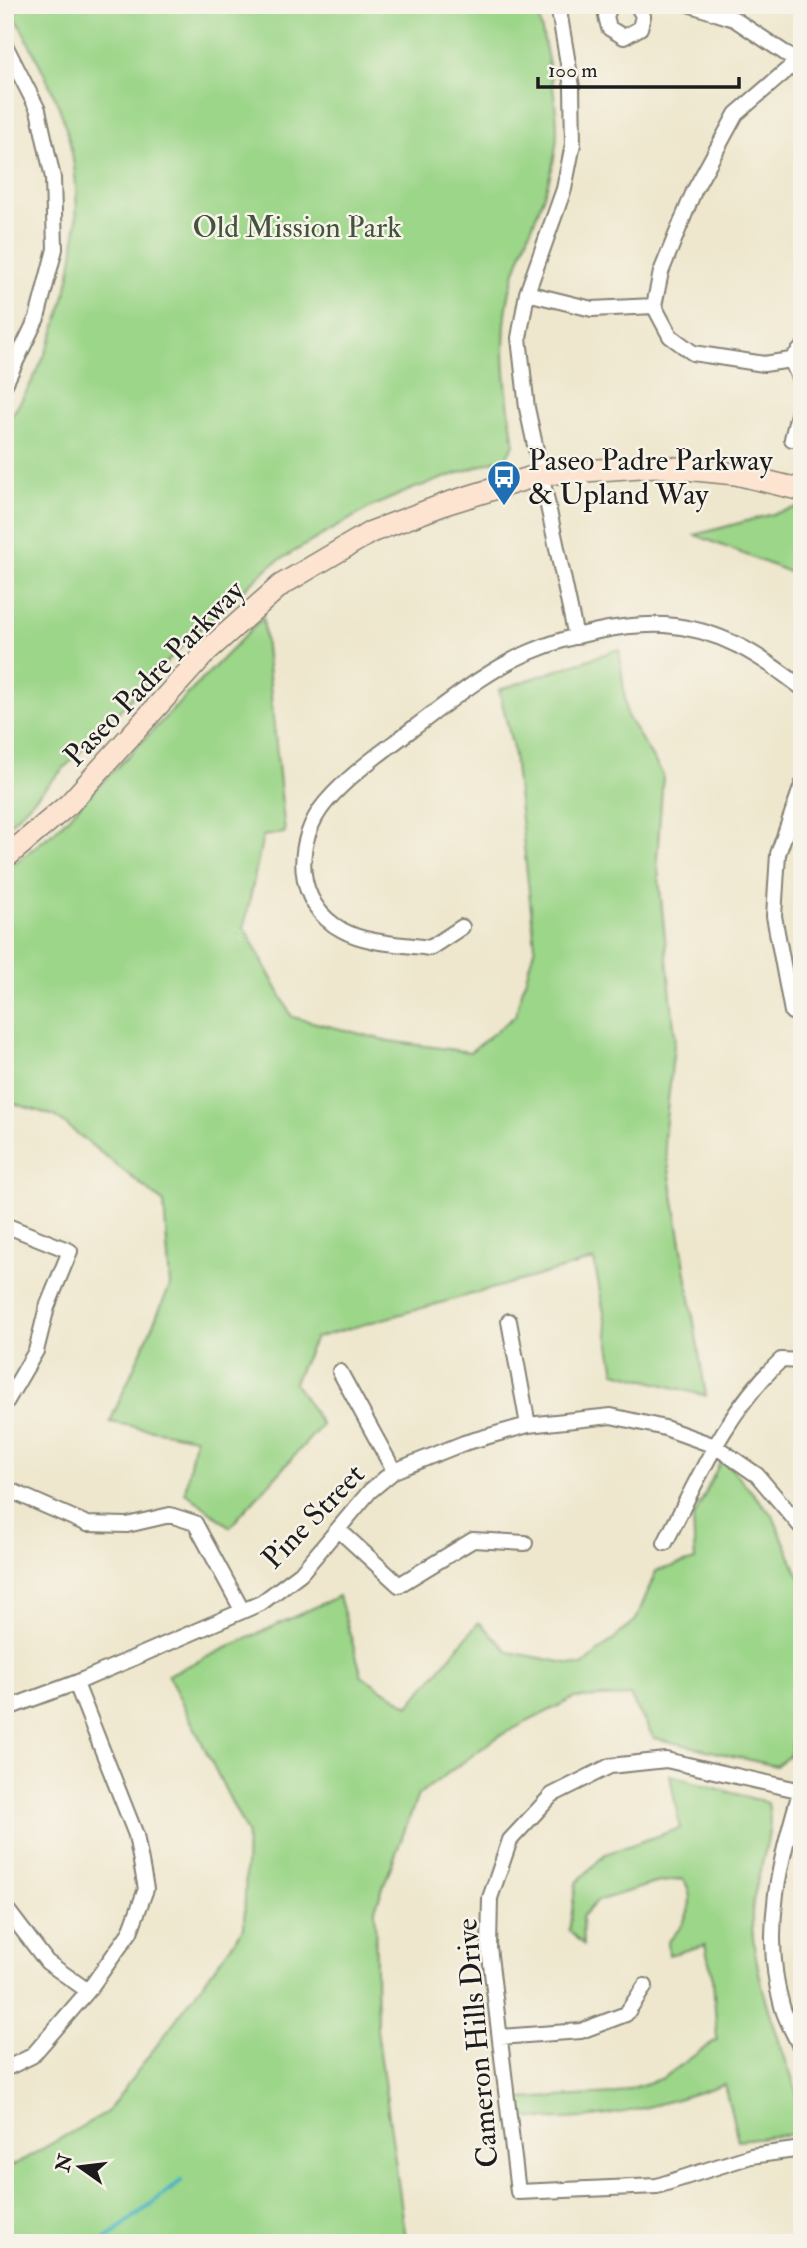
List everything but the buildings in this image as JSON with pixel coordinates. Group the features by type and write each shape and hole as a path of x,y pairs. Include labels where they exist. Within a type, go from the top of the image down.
{"main road":[{"name":"Paseo Padre Parkway","path":"5,858 69,804 207,651 281,585 371,532 448,503 542,474 655,466 736,474 802,490"}],"street":[{"path":"558,5 572,87 573,144 564,188 527,293 519,338 527,408 576,637"},
{"path":"611,5 606,22 618,36 636,33 642,22 643,7"},
{"path":"691,5 734,19 799,59 736,114 694,191 661,272 654,306 670,336 693,353 764,364 791,360 802,348"},
{"path":"5,45 38,110 53,178 55,249 37,318 5,384"},
{"path":"527,293 592,309 654,306"},
{"path":"791,360 802,384"},
{"path":"792,439 802,398"},
{"path":"462,927 430,948 377,940 343,931 323,915 308,895 303,871 304,846 313,823 326,803 374,758 469,687 529,652 576,637 638,625 699,629 736,642 766,660 802,688"},
{"path":"797,1011 774,916 778,854 802,785"},
{"path":"5,1225 70,1251 47,1307 36,1351 5,1404"},
{"path":"509,1321 528,1425"},
{"path":"665,1543 715,1446 754,1385 781,1360 802,1361"},
{"path":"340,1372 394,1471"},
{"name":"Pine Street","path":"5,1709 78,1682 261,1603 301,1573 370,1491 394,1471 464,1443 528,1425 611,1416 665,1428 715,1446 757,1475 802,1528"},
{"path":"5,1488 87,1524 127,1525 170,1515 195,1523 242,1610"},
{"path":"339,1530 399,1586 474,1540 525,1543"},
{"path":"5,2069 32,2056 88,1991 130,1933 146,1889 136,1835 77,1686 78,1682"},
{"name":"Cameron Hills Drive","path":"801,1789 666,1760 610,1766 552,1795 510,1840 491,1898 489,1947 518,2192 657,2186 751,2156 802,2149"},
{"path":"801,1789 774,1889 772,1955 782,2008 802,2050"},
{"path":"5,1907 47,1962 88,1991"},
{"path":"500,2036 581,2031 626,2014 645,1986"}],"green space":[{"name":"Old Mission Park","path":"15,5 537,5 553,85 557,132 547,187 514,275 509,296 504,359 514,444 506,457 412,489 371,507 271,565 190,638 5,829 5,425 27,391 46,353 70,272 76,230 76,188 70,147 59,107 15,16"},
{"path":"802,506 802,577 695,535"},
{"path":"263,617 285,833 263,836 244,927 292,1017 389,1041 470,1052 515,1016 535,946 513,748 499,690 619,649 627,716 663,775 657,859 675,1036 664,1139 706,1396 615,1372 594,1260 315,1338 294,1382 322,1425 230,1527 185,1492 195,1438 110,1422 170,1286 164,1203 55,1116 5,1101 5,871 55,831"},
{"path":"722,1458 773,1516 802,1583 802,1695 790,1755 776,1766 654,1738 630,1696 574,1698 499,1736 418,1795 375,1909 377,2030 406,2239 413,2243 5,2243 5,2170 107,2112 244,1928 247,1833 168,1675 339,1596 362,1676 409,1706 479,1622 509,1652 582,1666 636,1620 656,1571 695,1560 693,1519"},
{"path":"670,1775 768,1803 769,1830 754,1898 753,1935 762,1985 802,2108 802,2119 792,2134 738,2140 724,2084 675,2100 624,2112 574,2119 522,2117 520,2099 614,2094 663,2078 717,2039 713,1979 705,1945 669,1955 668,1942 684,1920 690,1904 688,1887 683,1879 655,1883 597,1901 582,1917 583,1945 569,1931 576,1883 605,1854 680,1828"}],"waterway":[{"path":"101,2243 181,2181"}],"place":[{"name":"Paseo Padre Parkway & Upland Way","path":"504,507"}]}
